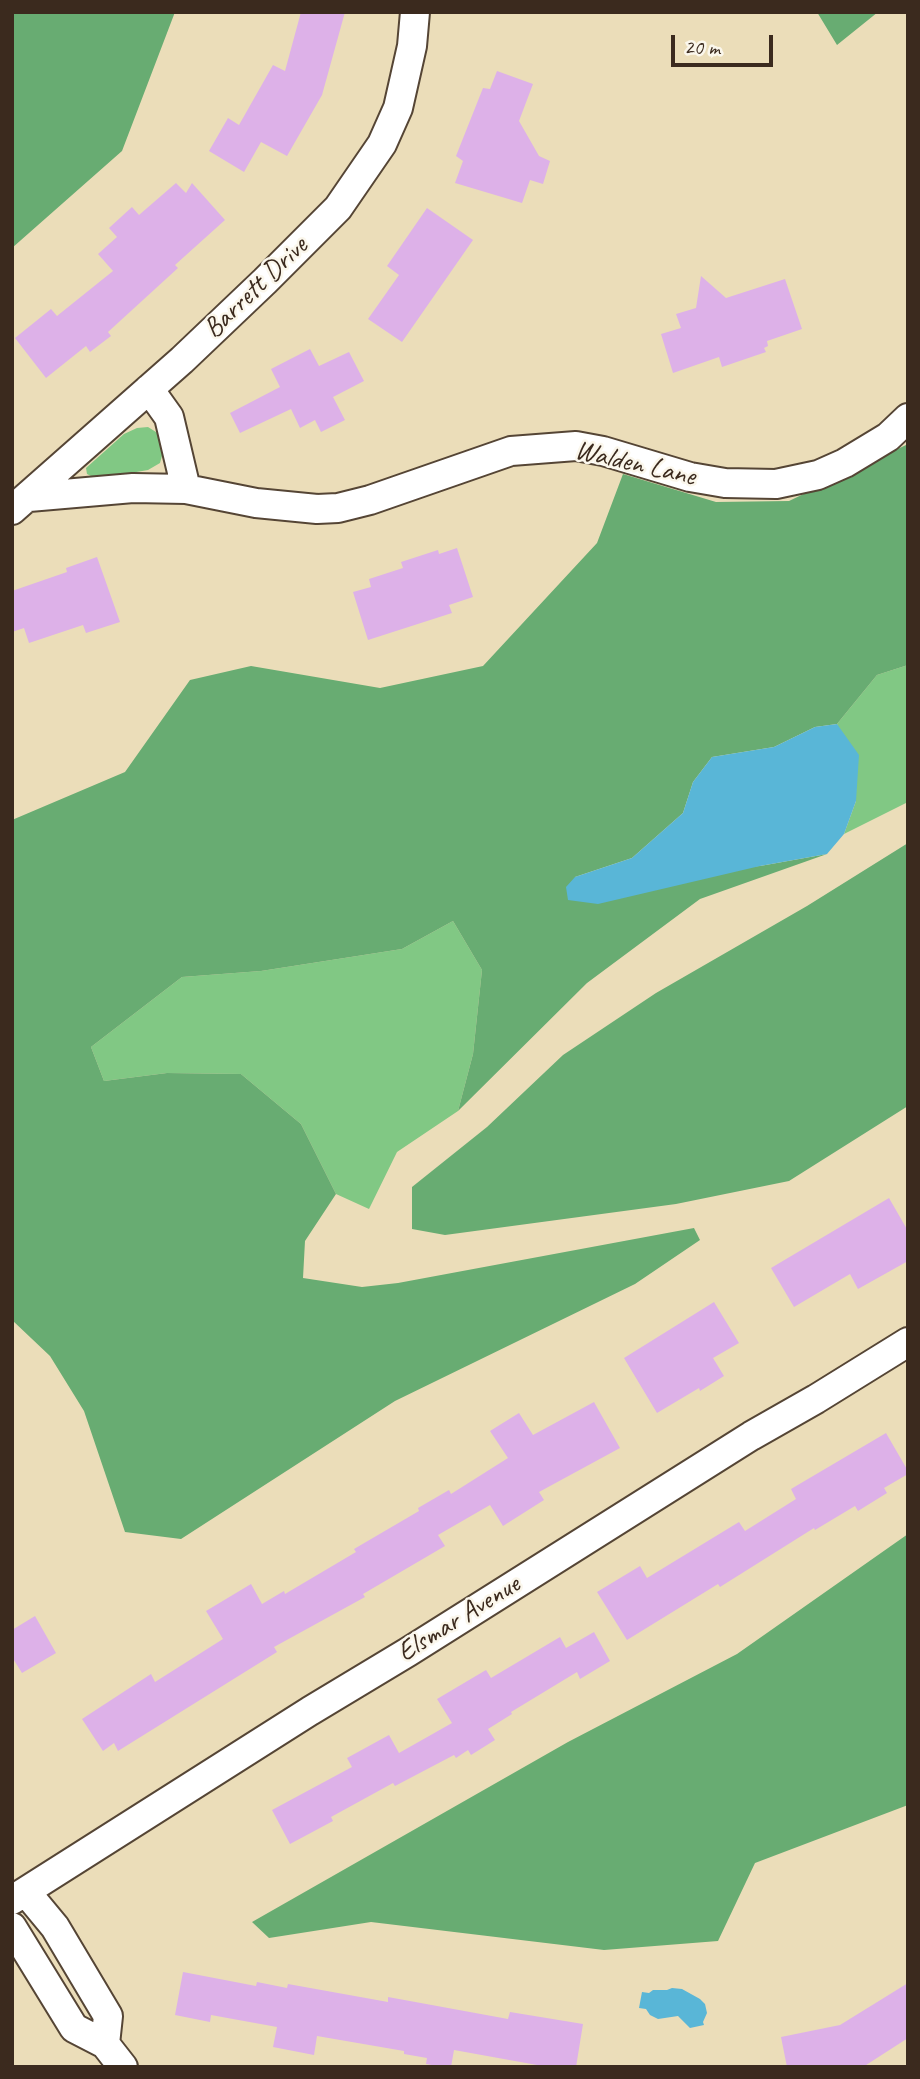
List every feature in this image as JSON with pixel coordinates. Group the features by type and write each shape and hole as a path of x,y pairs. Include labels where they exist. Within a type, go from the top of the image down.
{"street":[{"name":"Barrett Drive","path":"21,503 256,290 338,208 382,144 398,108 415,12"},
{"path":"149,389 169,417 186,489"},
{"name":"Walden Lane","path":"21,503 133,488 186,489 256,503 317,509 338,508 370,500 511,451 576,446 690,477 725,483 776,484 818,475 845,463 888,438 908,418"},
{"name":"Elsmar Avenue","path":"19,1896 751,1436 908,1342"},
{"path":"19,1896 55,1927 108,2015 105,2044"},
{"path":"12,1927 74,2028 105,2044 123,2067"}],"green space":[{"path":"12,12 175,12 122,151 12,248"},
{"path":"817,12 878,12 837,45"},
{"path":"148,427 156,432 165,445 160,463 148,470 119,475 93,477 87,474 86,468 124,434 137,428"},
{"path":"906,445 908,665 877,675 837,724 815,727 774,747 712,757 693,782 683,813 632,858 575,877 760,866 827,854 700,899 587,983 458,1111 473,1054 482,970 453,921 402,949 261,971 182,977 91,1047 104,1081 167,1073 241,1074 301,1124 336,1194 305,1241 303,1278 362,1287 398,1283 694,1228 700,1240 635,1284 395,1401 181,1539 125,1532 84,1411 50,1356 12,1320 12,820 125,772 190,680 251,666 380,688 483,666 597,543 623,474 716,502 789,501"},
{"path":"908,665 908,802 844,834 856,801 837,724 877,675"},
{"path":"908,843 908,1106 789,1181 676,1204 445,1235 412,1229 412,1187 487,1127 563,1055 656,993 807,906"},
{"path":"453,921 482,970 473,1054 458,1111 397,1152 369,1209 336,1194 301,1124 241,1074 167,1073 104,1081 91,1047 182,977 261,971 402,949"},
{"path":"908,1534 908,1805 755,1863 718,1941 604,1950 371,1922 269,1938 252,1922 568,1742 737,1654"}],"water":[{"path":"837,724 859,755 856,801 844,834 827,854 760,866 598,904 568,900 566,887 575,877 632,858 683,813 693,782 712,757 774,747 815,727"},
{"path":"682,1989 705,2004 707,2013 704,2025 690,2028 678,2016 658,2019 646,2009 639,2008 642,1992"}],"building":[{"path":"301,12 345,12 322,95 287,156 261,142 244,172 209,151 228,118 239,125 273,65 285,71"},
{"path":"497,71 533,84 519,121 539,156 550,161 543,184 530,180 522,203 455,183 463,161 456,156 483,88 490,89"},
{"path":"176,183 186,193 192,183 225,220 175,265 178,268 108,332 111,336 90,352 86,346 46,378 15,338 51,309 57,316 113,271 98,254 117,237 109,228 132,207 139,215"},
{"path":"427,208 473,240 402,342 368,319 399,275 387,266"},
{"path":"701,276 726,298 785,279 802,329 767,341 768,346 764,348 766,352 722,367 719,357 673,373 661,334 681,328 676,314 696,308"},
{"path":"310,349 319,366 349,352 364,381 333,397 345,420 321,432 315,420 300,428 291,409 240,433 230,413 280,387 271,369"},
{"path":"457,548 473,597 449,605 452,613 368,640 353,592 371,587 369,579 403,568 401,562 438,550 439,554"},
{"path":"97,557 120,622 86,633 83,625 29,643 24,628 12,632 12,591 67,572 66,568"},
{"path":"889,1198 908,1231 908,1261 858,1289 850,1274 794,1307 771,1268"},
{"path":"714,1302 739,1343 713,1358 724,1376 657,1413 624,1358"},
{"path":"594,1402 620,1448 539,1492 544,1500 503,1526 490,1505 438,1535 445,1546 363,1594 365,1597 274,1647 277,1652 118,1751 114,1743 103,1751 82,1719 151,1674 155,1682 223,1639 206,1611 251,1584 262,1604 284,1591 285,1594 356,1552 354,1549 419,1511 418,1508 449,1490 451,1494 508,1458 490,1431 519,1413 533,1435"},
{"path":"886,1433 908,1471 908,1474 884,1488 887,1493 858,1511 855,1506 815,1530 814,1528 720,1587 718,1584 627,1640 597,1592 640,1566 647,1578 739,1522 745,1531 796,1499 791,1489"},
{"path":"35,1616 56,1653 22,1673 12,1657 12,1630"},
{"path":"594,1632 610,1661 580,1679 577,1672 511,1712 512,1714 488,1729 495,1740 471,1755 468,1750 456,1758 454,1755 395,1786 393,1783 331,1817 333,1821 290,1844 272,1810 352,1767 347,1758 389,1735 399,1753 452,1723 437,1699 486,1670 491,1678 560,1637 566,1648"},
{"path":"183,1972 256,1986 257,1982 287,1988 288,1984 388,2002 388,1997 508,2019 510,2012 583,2024 576,2067 548,2067 454,2050 451,2067 443,2067 426,2064 427,2058 404,2054 404,2051 317,2036 314,2055 273,2047 277,2027 211,2015 210,2022 175,2015"},
{"path":"908,1983 908,2038 863,2067 787,2067 781,2037 840,2025"}]}
